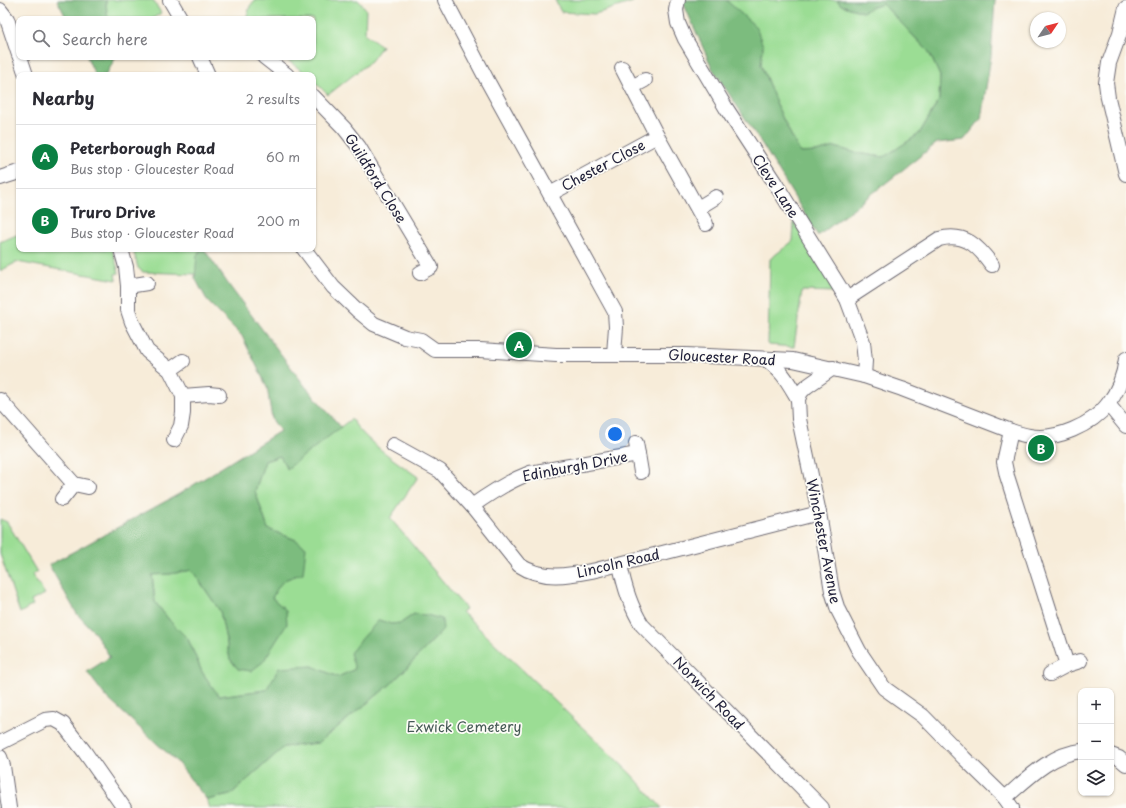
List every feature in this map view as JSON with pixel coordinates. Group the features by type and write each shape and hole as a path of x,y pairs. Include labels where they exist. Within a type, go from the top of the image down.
{"street":[{"path":"170,0 179,16"},
{"path":"445,0 488,82 616,312 614,354"},
{"name":"Cleve Lane","path":"678,0 676,10 678,23 685,39 726,108 775,183 847,299 863,342 865,361 864,376"},
{"path":"1126,8 1123,34 1109,64 1106,76 1106,88 1126,174"},
{"path":"0,10 7,19 16,47"},
{"path":"20,60 25,72"},
{"path":"201,60 207,72"},
{"path":"268,60 283,72"},
{"name":"Chester Close","path":"622,68 657,136 706,224"},
{"path":"632,87 644,80"},
{"name":"Guildford Close","path":"316,99 344,128 359,147 431,268"},
{"name":"Chester Close","path":"550,194 657,136"},
{"path":"0,178 16,173"},
{"path":"698,208 716,197"},
{"path":"847,299 939,239 946,237 962,239 972,244 981,250 992,265"},
{"path":"122,252 126,267 128,310 132,322 147,351 170,370 183,396 184,413 181,426 174,440"},
{"name":"Gloucester Road","path":"306,252 333,287 362,315 374,324 386,330 405,337 421,340 435,350 480,350 556,355 686,355 793,360 864,376 1011,431 1030,436 1059,435 1085,423 1108,404 1119,387 1125,368 1126,359"},
{"path":"128,286 147,283"},
{"name":"Winchester Avenue","path":"765,359 782,373 798,399 799,419 819,513 832,591 838,610 852,639 870,669 884,688 923,716 1008,803"},
{"path":"170,370 183,361"},
{"path":"798,399 801,392 806,387 833,368"},
{"path":"183,396 209,394 219,395"},
{"path":"0,400 74,484 88,488"},
{"path":"1108,404 1126,426"},
{"path":"1011,431 1004,462 1074,663 1050,674"},
{"name":"Lincoln Road","path":"393,445 440,471 472,506 511,557 519,565 539,574 564,576 596,570 819,513"},
{"name":"Edinburgh Drive","path":"472,506 515,478 530,473 637,448 641,472"},
{"path":"62,499 74,484"},
{"name":"Norwich Road","path":"620,564 629,600 642,625 822,808"},
{"path":"0,743 44,720 54,719 63,724 124,808"},
{"path":"1008,803 1048,763 1067,754 1078,752"},
{"path":"1114,756 1126,764"},
{"path":"0,757 3,766 9,808"}],"green space":[{"path":"57,0 106,0 108,16 65,16"},
{"path":"106,0 153,0 161,13 156,16 108,16"},
{"path":"255,0 358,0 366,9 365,34 382,46 371,61 328,95 316,83 316,72 304,72 287,60 316,60 316,16 247,16 250,6"},
{"path":"555,0 631,0 633,2 595,14 561,12"},
{"path":"682,0 726,0 756,27 763,46 761,65 781,115 800,153 816,152 835,147 856,153 884,157 919,134 939,100 940,76 929,52 883,4 863,12 841,5 837,0 995,0 991,56 981,119 964,140 937,143 818,236 764,147 712,68"},
{"path":"726,0 837,0 841,5 862,12 883,4 929,52 940,76 939,100 919,134 884,157 856,153 835,147 816,152 800,153 781,115 761,65 763,46"},
{"path":"88,60 114,60 108,72 94,72"},
{"path":"794,222 837,292 802,291 794,347 768,345 770,259 793,241"},
{"path":"16,235 16,252 113,252 119,273 115,274 116,280 17,262 0,271 0,242"},
{"path":"134,252 200,252 197,255 196,274 143,272 138,268"},
{"path":"200,252 206,252 231,288 305,386 341,427 287,469 280,456 265,461 255,491 268,529 296,540 306,547 303,573 291,577 281,583 272,598 286,610 287,624 263,662 251,671 238,669 230,659 220,611 192,570 170,574 152,575 155,602 170,621 188,639 202,672 219,696 266,690 279,668 312,666 338,677 355,669 350,653 379,620 391,624 401,623 414,614 427,615 442,619 443,630 392,683 318,743 284,747 230,795 207,800 177,762 106,697 87,672 110,657 95,633 77,614 49,565 179,494 280,431 272,419 267,387 242,336 208,302 195,278 197,255"},
{"name":"Exwick Cemetery","path":"351,419 373,443 418,477 390,518 466,609 462,612 630,773 662,808 210,808 207,800 230,795 284,747 318,743 392,683 443,630 414,614 401,623 391,624 355,669 338,677 312,666 266,690 218,696 202,672 188,639 170,621 155,602 152,574 170,574 192,570 220,611 230,659 238,669 251,670 286,610 272,598 276,589 280,583 286,579 296,576 296,540 268,529 255,491 265,461 280,456 287,468"},
{"path":"0,519 7,522 37,572 32,575 45,594 31,601 33,605 20,613 0,554"}],"place":[{"name":"Peterborough Road","path":"519,345"},
{"name":"Truro Drive","path":"1041,448"}]}
